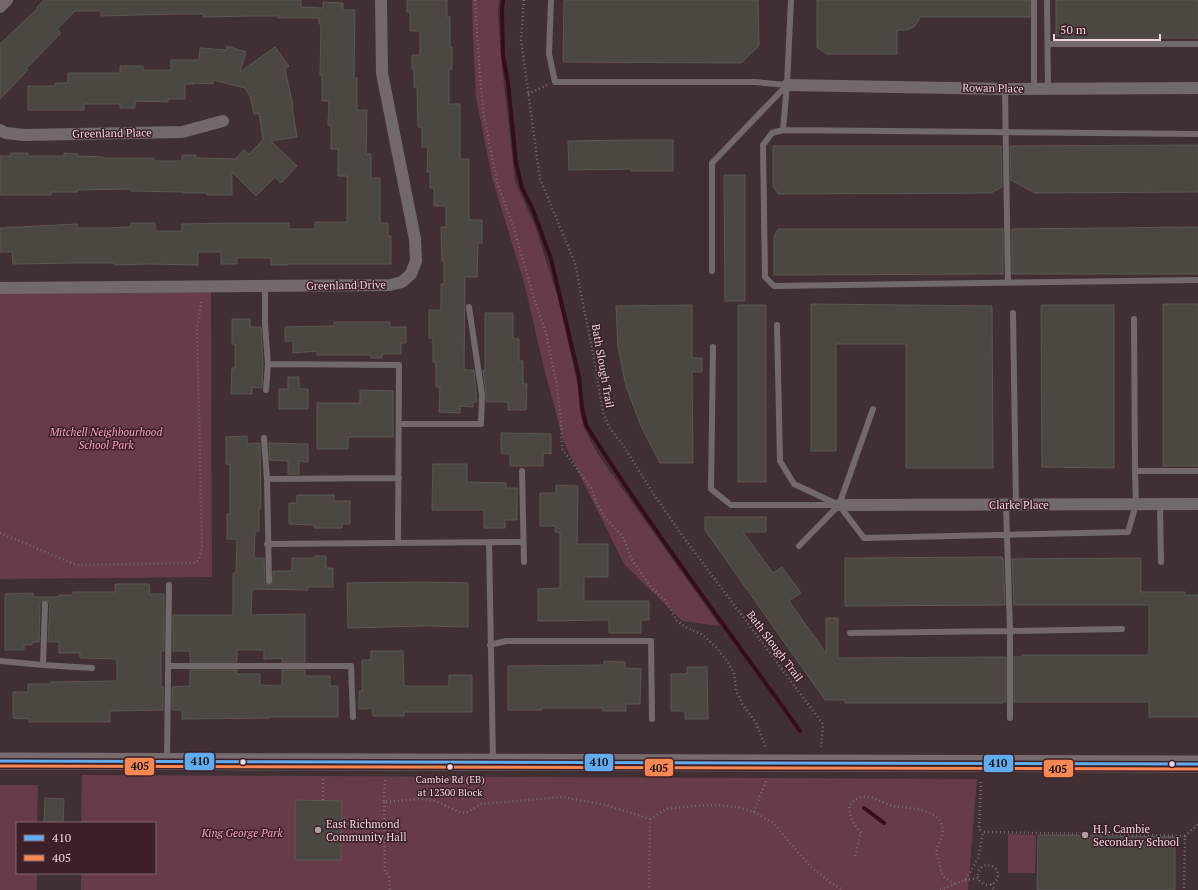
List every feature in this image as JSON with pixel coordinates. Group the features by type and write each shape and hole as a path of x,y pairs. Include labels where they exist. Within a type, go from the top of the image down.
{"main road":[{"path":"0,761 1198,764"}],"street":[{"path":"0,7 7,0"},
{"name":"Greenland Drive","path":"0,288 390,286 402,282 411,274 416,261 415,239 382,73 381,0"},
{"name":"Rowan Place","path":"787,85 1005,89 1198,88"},
{"name":"Greenland Place","path":"0,130 6,133 24,134 182,132 223,121"},
{"name":"Clarke Place","path":"839,505 1198,504"}],"lane":[{"path":"551,0 549,54 555,82 755,82 787,85"},
{"path":"783,130 787,85 791,0"},
{"path":"1034,0 1034,89"},
{"path":"1048,0 1048,89"},
{"path":"1048,44 1198,44"},
{"path":"712,271 712,163 787,85"},
{"path":"1005,89 1008,283"},
{"path":"1198,134 783,130 772,133 763,145 765,277 774,286 1198,280"},
{"path":"265,286 264,324 268,364 266,390"},
{"path":"399,424 481,424 482,395 469,307"},
{"path":"1010,718 1010,631 1007,535 1011,505 1013,312"},
{"path":"777,325 780,461 794,484 839,505 864,538 1128,532 1136,504 1134,319"},
{"path":"713,347 711,489 731,505 839,505"},
{"path":"268,364 399,365 398,543"},
{"path":"799,546 839,505 873,409"},
{"path":"264,438 267,479 268,582"},
{"path":"522,471 524,562"},
{"path":"1136,472 1198,471"},
{"path":"267,479 399,478"},
{"path":"1160,504 1161,562"},
{"path":"489,542 493,762"},
{"path":"267,544 523,542"},
{"path":"167,761 168,585"},
{"path":"43,665 45,604"},
{"path":"850,633 1122,628"},
{"path":"490,645 506,641 651,641 652,719"},
{"path":"0,661 92,668"},
{"path":"168,666 351,666 353,717"}],"path":[{"path":"476,0 480,76 486,124 497,182 514,229 533,295 546,333 557,386 561,421 562,449 592,489 596,502 604,516 623,537 632,560 650,587 665,600 677,620 687,628 703,635 715,646 727,661 734,673 736,691 742,705 756,723 766,748"},
{"name":"Bath Slough Trail","path":"524,0 521,40 540,179 575,263 603,412 609,426 679,531 823,724 822,747"},
{"path":"528,94 555,82"},
{"path":"0,532 77,564 197,562 202,547 197,328 203,294"},
{"path":"323,780 323,800"},
{"path":"385,780 385,872 389,876 390,890"},
{"path":"754,812 766,781"},
{"path":"981,782 979,829 984,832 1185,836 1198,824"},
{"path":"384,802 419,799 436,801 459,812 466,813 481,804 564,797 606,805 650,819 666,809 714,805 737,807 754,812 773,823 810,866 830,883 843,890"},
{"path":"855,856 861,833 854,825 850,816 849,806 855,799 872,797 892,806 920,809 933,815 940,821 943,831 941,841 936,849 941,874 946,880 955,884"},
{"path":"649,890 650,819"},
{"path":"965,880 978,859 984,832"},
{"path":"1184,890 1185,836"},
{"path":"983,866 993,867 997,871 997,877 992,884 988,885 982,883 978,878 978,871 983,866"},
{"path":"940,890 965,880 978,878"},
{"path":"992,884 994,890"}],"green space":[{"path":"472,0 499,0 498,15 501,58 515,181 535,226 558,298 578,386 581,417 585,430 599,456 720,626 682,621 624,564 564,443 543,364 525,286 492,178 476,97"},
{"name":"Mitchell Neighbourhood School Park","path":"211,291 212,577 0,579 0,292"},
{"name":"King George Park","path":"82,775 977,779 968,890 81,890 81,874 156,874 156,822 81,822"},
{"path":"0,785 38,785 37,822 16,822 16,874 37,874 37,890 0,890"},
{"path":"1008,834 1036,835 1035,873 1008,873"}],"building":[{"path":"44,0 301,0 301,7 323,8 323,2 343,3 343,10 355,10 354,78 357,78 357,110 367,110 366,154 371,154 371,178 380,178 380,223 388,223 388,236 391,236 391,264 271,265 271,258 237,258 237,264 221,264 221,252 198,252 198,265 115,265 115,263 13,264 12,252 0,252 0,228 77,224 77,228 107,228 131,227 131,223 155,223 155,231 182,231 182,224 289,223 289,229 315,229 315,222 347,222 347,176 338,176 338,149 331,149 331,125 328,125 329,101 322,101 322,75 320,75 321,24 319,24 319,18 278,18 278,16 203,17 203,14 101,16 101,11 75,11 57,29 61,33 26,69 28,70 0,99 0,44 38,8 37,7"},
{"path":"407,0 447,0 447,17 450,17 450,47 452,47 452,69 449,69 449,104 460,104 460,159 469,159 469,220 482,220 482,243 478,243 477,277 465,277 464,370 474,370 477,402 473,402 473,407 460,406 460,413 439,412 440,387 436,387 436,362 433,362 433,338 429,338 429,310 441,310 441,284 444,284 444,261 442,261 441,227 446,227 446,206 434,206 434,188 430,188 430,172 427,172 428,147 422,147 422,127 418,127 417,87 414,87 412,55 420,55 420,31 410,31 410,12 407,12"},
{"path":"564,0 758,0 759,46 741,63 563,62"},
{"path":"817,0 1030,0 1030,17 920,17 914,27 907,30 897,30 897,54 826,54 817,47"},
{"path":"1056,0 1198,0 1198,38 1063,38 1063,36 1056,36"},
{"path":"227,46 246,52 240,72 275,47 289,66 285,69 293,106 297,137 271,141 297,166 281,183 275,177 256,196 232,172 232,195 131,191 131,189 51,192 51,195 0,195 0,156 11,156 11,153 28,153 28,156 64,156 64,153 103,158 154,158 154,161 182,161 182,155 196,155 196,158 235,159 244,150 249,154 263,140 259,113 254,114 250,96 245,88 213,80 213,84 185,84 185,99 168,99 168,102 135,101 135,108 120,108 120,104 84,104 84,110 28,110 28,86 55,86 55,83 68,83 68,73 120,73 120,66 143,66 143,70 171,70 171,60 199,60 200,48 226,50"},
{"path":"673,140 673,171 631,171 632,169 569,170 568,141"},
{"path":"1198,145 1198,192 1035,193 1011,180 1010,146"},
{"path":"773,146 1001,146 1002,187 991,193 778,194 773,186"},
{"path":"724,175 745,175 745,301 725,301"},
{"path":"1198,227 1198,274 1012,274 1012,229"},
{"path":"778,229 1003,229 1003,274 774,275 774,237"},
{"path":"811,304 992,306 993,468 906,468 906,344 836,344 836,451 811,451"},
{"path":"1163,304 1198,304 1198,466 1163,466"},
{"path":"692,305 692,358 702,358 702,372 692,372 693,463 660,463 641,426 626,386 618,347 616,306"},
{"path":"738,305 766,305 766,482 738,482"},
{"path":"1041,305 1114,305 1114,468 1042,467"},
{"path":"485,313 513,313 513,338 519,339 519,361 523,361 523,384 527,384 526,410 508,410 508,402 486,402 483,370 485,370"},
{"path":"232,319 250,319 250,327 261,327 263,364 262,388 252,387 252,394 231,394 232,368 235,368 235,344 232,344"},
{"path":"334,322 390,322 390,327 406,327 406,343 401,343 401,354 382,354 382,358 371,358 371,355 317,355 317,351 293,353 293,341 285,341 285,327 334,326"},
{"path":"288,377 299,377 299,389 308,389 308,409 279,409 279,389 288,389"},
{"path":"360,390 393,391 393,437 348,437 348,449 317,449 317,403 360,403"},
{"path":"501,433 551,434 551,454 543,453 543,466 510,466 510,454 501,453"},
{"path":"247,436 247,444 260,443 261,508 259,508 259,531 255,531 254,558 264,558 265,584 269,585 273,583 273,571 292,571 292,558 315,558 315,556 326,556 326,568 333,568 333,587 308,587 308,590 252,589 251,615 305,614 305,662 282,662 282,658 264,659 264,650 237,650 237,662 190,662 190,651 173,651 173,615 233,615 233,573 236,573 237,539 227,539 227,514 230,514 230,464 226,464 226,437"},
{"path":"269,443 308,444 308,462 299,461 299,474 288,474 288,461 270,460"},
{"path":"433,464 467,464 467,482 506,483 506,488 517,488 517,520 505,520 505,528 484,528 484,510 432,510"},
{"path":"556,485 578,486 577,544 608,544 608,577 584,577 584,601 649,601 649,620 641,620 641,633 609,633 609,620 538,621 538,589 560,588 560,533 555,532 555,526 540,526 540,493 556,493"},
{"path":"297,495 334,495 334,501 350,501 350,524 342,524 342,528 314,528 314,525 289,524 289,503 297,503"},
{"path":"705,517 766,517 766,532 743,532 773,573 782,567 801,593 789,601 826,653 826,618 838,618 838,658 1006,657 1006,702 845,703 845,700 825,700 705,530"},
{"path":"1002,557 1005,605 845,606 845,558"},
{"path":"1141,558 1141,592 1185,592 1185,595 1198,595 1198,717 1149,717 1149,702 1014,702 1014,657 1022,657 1022,655 1149,655 1149,605 1014,605 1012,559"},
{"path":"347,583 468,583 468,627 425,626 348,628"},
{"path":"115,584 149,584 150,594 164,594 164,651 161,651 161,687 163,687 163,710 110,711 110,722 29,722 29,719 13,718 13,692 28,692 28,684 51,684 51,682 117,681 117,659 80,658 80,653 59,653 59,642 48,642 50,604 46,600 43,600 40,604 39,642 32,642 32,645 24,645 24,650 5,650 5,594 33,593 33,597 59,597 59,595 73,595 73,592 115,592"},
{"path":"371,651 403,651 404,686 449,686 449,675 472,675 472,712 404,712 404,716 373,716 372,708 359,709 359,691 362,691 362,660 371,660"},
{"path":"604,661 625,662 625,668 641,669 640,704 626,704 626,711 603,711 603,708 542,708 542,710 508,710 508,666 604,665"},
{"path":"687,667 707,667 708,719 685,719 685,711 671,711 671,674 687,674"},
{"path":"190,670 237,670 237,674 260,674 260,685 282,686 282,670 305,670 305,676 330,676 330,686 338,686 338,717 182,719 182,710 172,710 172,687 190,686"},
{"path":"45,798 64,799 63,822 44,822"},
{"name":"East Richmond Community Hall","path":"295,800 342,801 341,860 295,860"},
{"name":"H.J. Cambie Secondary School","path":"1038,835 1175,837 1175,890 1037,890"}],"waterway":[{"path":"503,0 503,55 508,83 516,163 522,188 533,210 551,259 579,377 582,408 586,425 637,503 800,731"},
{"path":"864,808 884,823"}],"transit line":[{"name":"410","path":"0,761 1198,764"},
{"name":"405","path":"0,766 1198,769"}],"place":[{"name":"Cambie Rd (EB) at 12300 Block","path":"450,767"},
{"name":"East Richmond Community Hall","path":"318,830"},
{"name":"H.J. Cambie Secondary School","path":"1085,835"}]}
